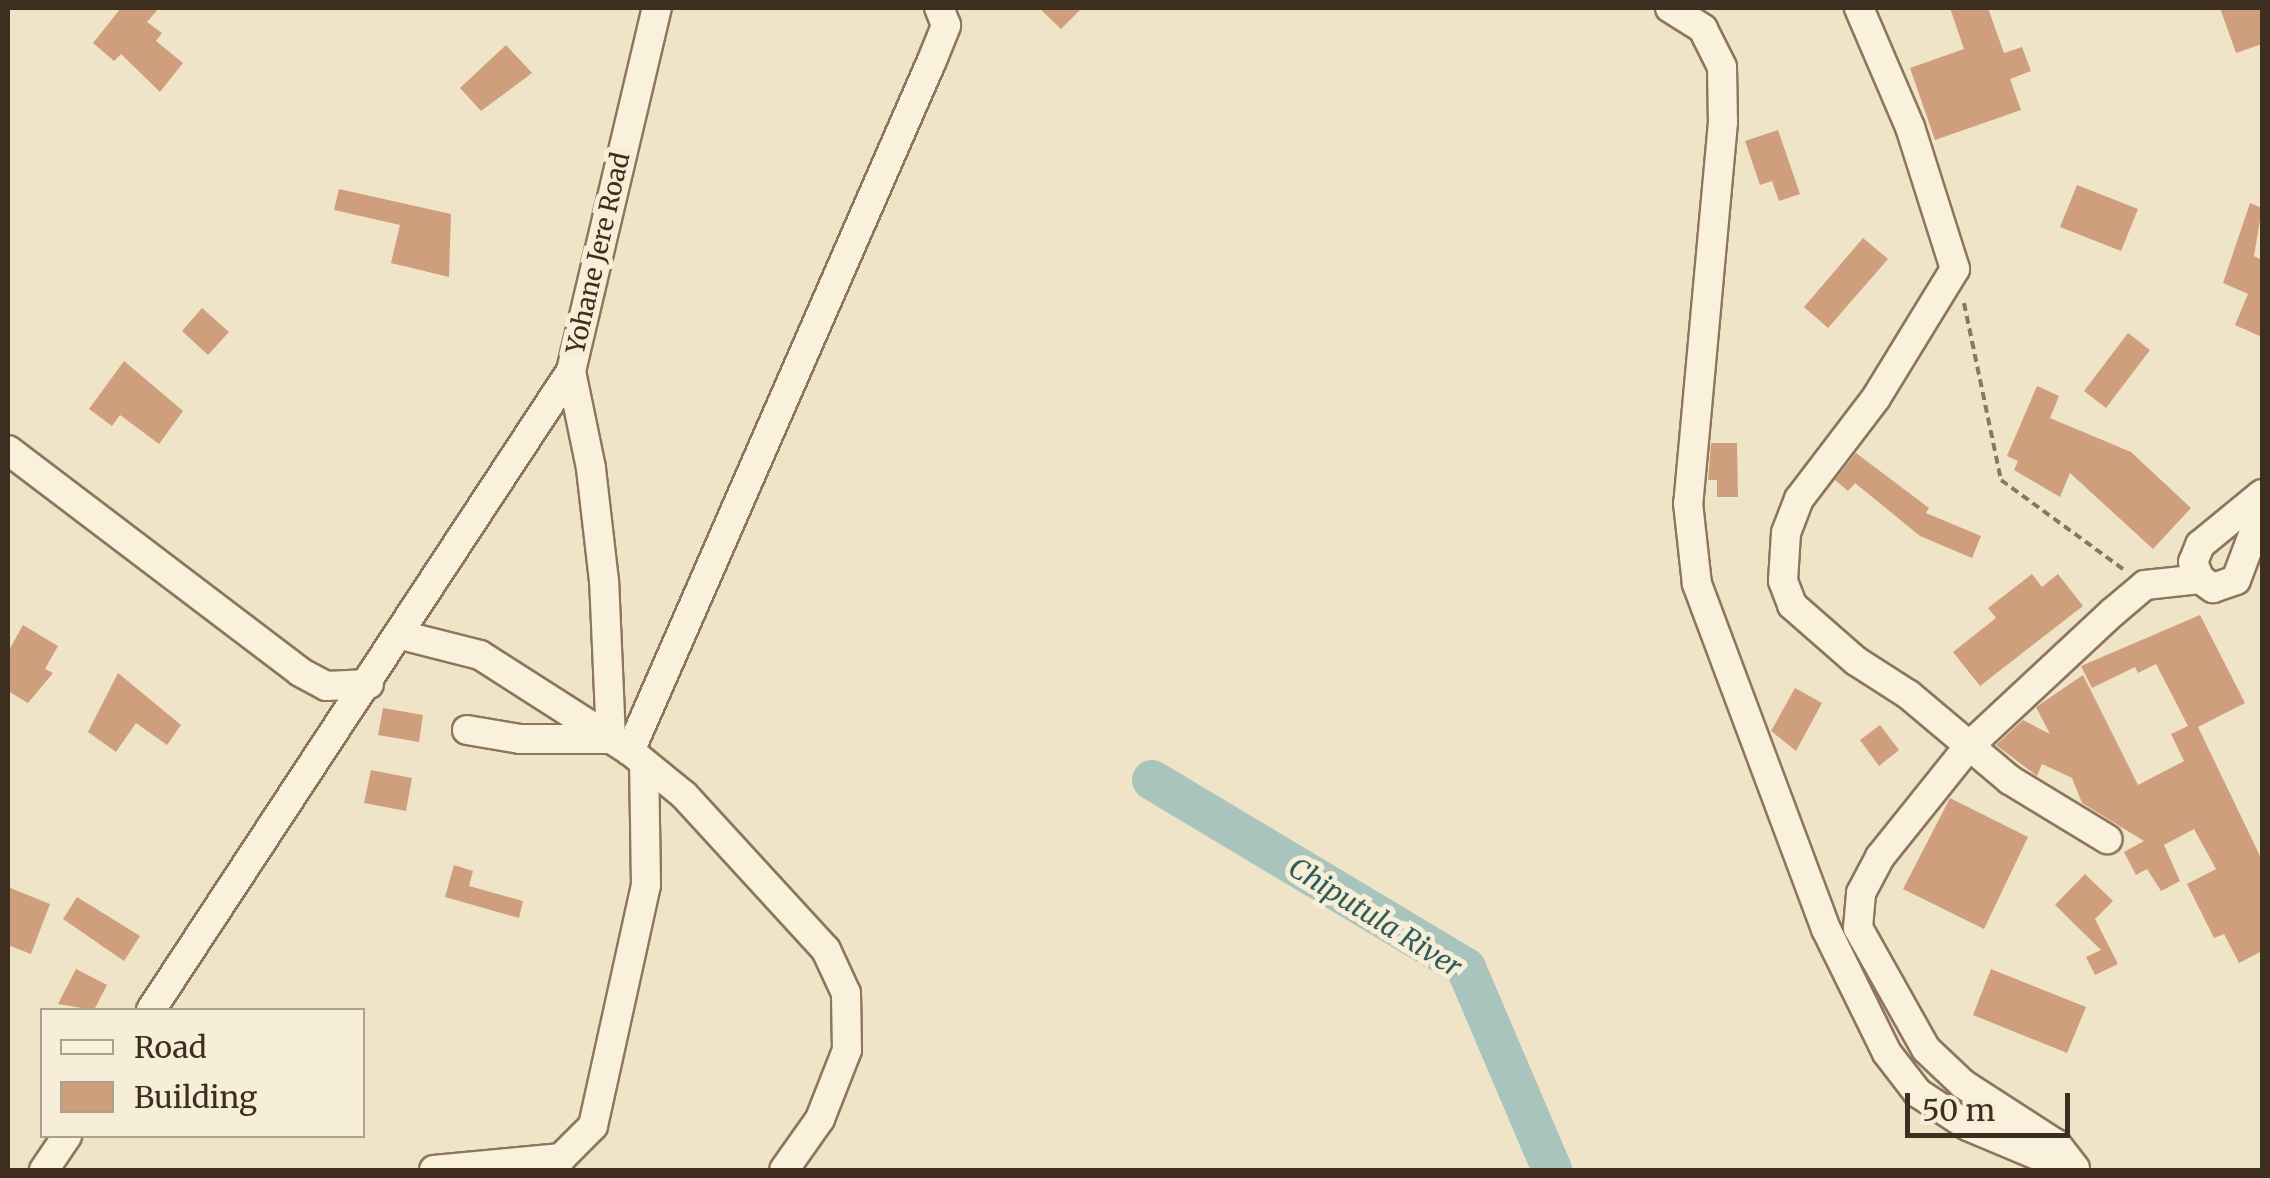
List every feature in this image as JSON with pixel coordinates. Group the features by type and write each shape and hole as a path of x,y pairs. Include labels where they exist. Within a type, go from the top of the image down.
{"street":[{"name":"Yohane Jere Road","path":"434,1170 561,1158 593,1126 634,964 646,886 600,544 571,371 657,8"},
{"path":"628,751 934,58 946,25 939,8"},
{"path":"1670,8 1703,29 1722,67 1723,122 1688,503 1698,584 1710,621 1826,929 1886,1052 1918,1093 1968,1126 2074,1170"},
{"path":"1859,8 1910,127 1955,269 1876,398 1799,499 1786,533 1782,569 1792,606 1968,748 2108,839"},
{"path":"152,1008 369,684 571,371"},
{"path":"9,453 300,672 326,686 369,684"},
{"path":"2262,494 2200,545 2193,562 2200,579 2213,588 2236,580 2262,512"},
{"path":"2074,1170 2056,1144 1963,1084 1926,1049 1858,928 1861,893 1880,858 1968,748 2145,585 2200,579"},
{"path":"401,635 480,654 628,751 684,795 782,896 826,950 846,993 847,1050 820,1119 784,1170"},
{"path":"467,730 628,751"},
{"path":"44,1170 66,1138"}],"path":[{"path":"1955,269 2001,480 2145,585"}],"building":[{"path":"121,8 159,8 147,22 162,33 156,41 183,63 160,92 121,54 114,61 93,43"},
{"path":"1039,8 1082,8 1061,29"},
{"path":"1950,8 1988,8 2004,53 2022,47 2031,71 2010,79 2021,110 1935,140 1910,68 1964,49"},
{"path":"2220,8 2262,8 2262,44 2236,53"},
{"path":"506,45 532,73 481,111 460,88"},
{"path":"1778,130 1800,194 1779,201 1772,181 1760,185 1745,141"},
{"path":"2077,185 2138,209 2121,251 2060,227"},
{"path":"339,189 451,214 449,277 391,263 400,225 334,210"},
{"path":"2250,203 2262,208 2254,256 2262,260 2262,337 2235,325 2248,294 2223,283"},
{"path":"1863,238 1888,259 1828,328 1804,307"},
{"path":"202,308 229,332 208,355 182,331"},
{"path":"2128,333 2150,350 2106,408 2084,391"},
{"path":"124,361 183,411 159,444 120,415 112,426 89,409"},
{"path":"2037,386 2059,396 2050,418 2131,452 2191,508 2153,549 2070,473 2060,497 2014,470 2018,461 2007,456"},
{"path":"1711,443 1737,443 1738,497 1717,497 1717,480 1708,480"},
{"path":"1856,453 1929,508 1926,513 1981,536 1972,558 1920,536 1855,483 1848,491 1835,480"},
{"path":"2032,574 2042,587 2058,574 2083,606 1980,686 1953,652 1996,618 1988,608"},
{"path":"2200,615 2245,703 2198,727 2262,860 2262,951 2239,963 2224,934 2214,938 2187,884 2216,869 2194,829 2164,845 2180,881 2161,891 2147,869 2136,875 2124,852 2144,841 2082,803 2072,778 2042,764 2037,776 1996,745 2023,720 2050,734 2036,707 2083,675 2138,785 2184,761 2171,734 2188,726 2156,664 2138,673 2135,667 2092,688 2081,666"},
{"path":"23,625 58,646 45,669 53,673 28,703 8,691 8,652"},
{"path":"118,673 181,725 167,745 136,723 116,752 88,732"},
{"path":"1795,688 1822,703 1796,751 1771,731"},
{"path":"383,708 423,715 419,742 378,735"},
{"path":"1880,725 1899,750 1879,766 1860,740"},
{"path":"371,770 412,778 406,811 364,803"},
{"path":"1950,798 2028,837 1984,929 1903,889"},
{"path":"454,865 473,871 469,886 523,901 519,918 445,897"},
{"path":"2085,874 2113,901 2095,919 2118,964 2095,975 2086,957 2101,950 2055,905"},
{"path":"8,887 50,904 31,954 8,945"},
{"path":"77,897 140,936 124,961 63,919"},
{"path":"76,969 107,985 95,1008 58,1004"},
{"path":"1991,969 2086,1007 2067,1053 1973,1015"}],"waterway":[{"name":"Chiputula River","path":"1152,780 1466,968 1552,1170"}]}
